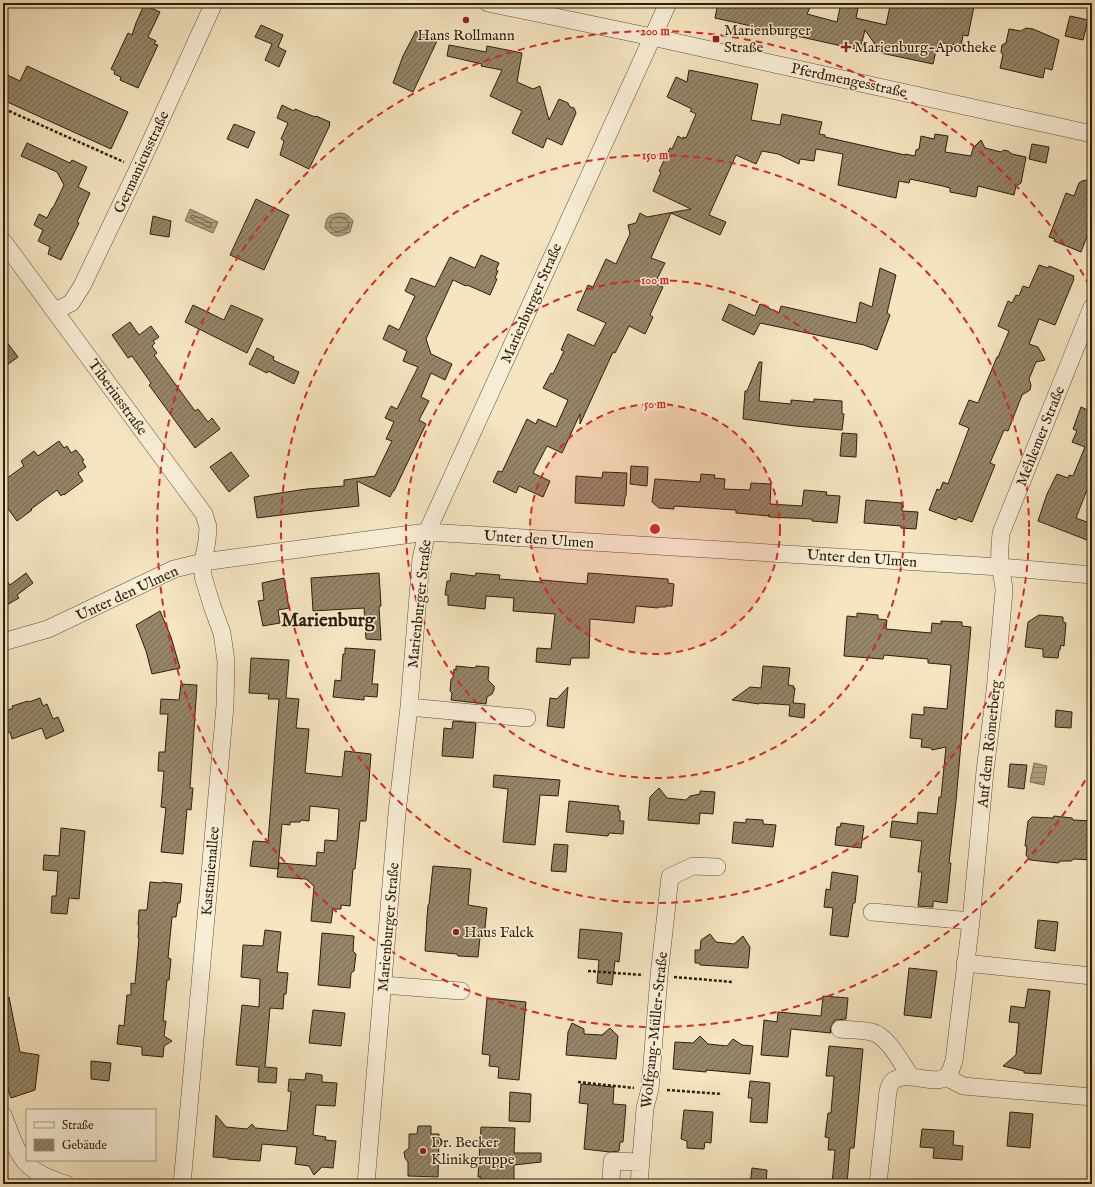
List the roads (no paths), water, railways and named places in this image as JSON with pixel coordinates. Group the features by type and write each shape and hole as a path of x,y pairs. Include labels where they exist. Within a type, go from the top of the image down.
{"street":[{"name":"Germanicusstraße","path":"55,311 71,302 82,286 138,169 214,3"},
{"name":"Pferdmengesstraße","path":"488,3 652,37 1092,134"},
{"name":"Marienburger Straße","path":"366,1184 397,813 409,707 421,559 427,532 668,3"},
{"name":"Tiberiusstraße","path":"3,241 204,514 208,527 208,541 204,562"},
{"name":"Mehlemer Straße","path":"1000,567 1001,533 1092,308"},
{"name":"Unter den Ulmen","path":"3,642 48,629 174,569 204,562 427,532 1092,574"},
{"name":"Kastanienallee","path":"182,1184 225,706 226,661 222,633 203,576 204,562"},
{"name":"Auf dem Römerberg","path":"946,1077 951,1070 954,1061 971,921 1004,591 1000,567"},
{"path":"409,707 527,718"},
{"name":"Wolfgang-Müller-Straße","path":"639,1184 645,1108 650,1089 659,976 670,877 693,866 717,867"},
{"path":"872,912 971,921"},
{"path":"965,963 1092,976"},
{"path":"383,985 461,991"},
{"path":"840,1029 872,1032 879,1035 887,1042 911,1077"},
{"path":"878,1184 888,1091 891,1083 898,1079 911,1077 938,1080 946,1077 963,1086 1092,1097"},
{"path":"3,1116 17,1150 27,1164 49,1178 66,1184"},
{"path":"611,1184 612,1161 641,1162"}],"water":[{"path":"190,209 218,222 213,233 185,221"},
{"path":"339,213 347,215 353,221 350,232 337,236 331,234 325,228 328,217"},
{"path":"1034,763 1047,766 1044,785 1030,782"}],"place":[{"name":"Hans Rollmann","path":"466,20"},
{"name":"Marienburger Straße","path":"716,39"},
{"name":"Marienburg-Apotheke","path":"846,47"},
{"name":"Haus Falck","path":"456,932"},
{"name":"Dr. Becker Klinikgruppe","path":"423,1151"}],"district":[{"name":"Marienburg","path":"328,619"}]}
